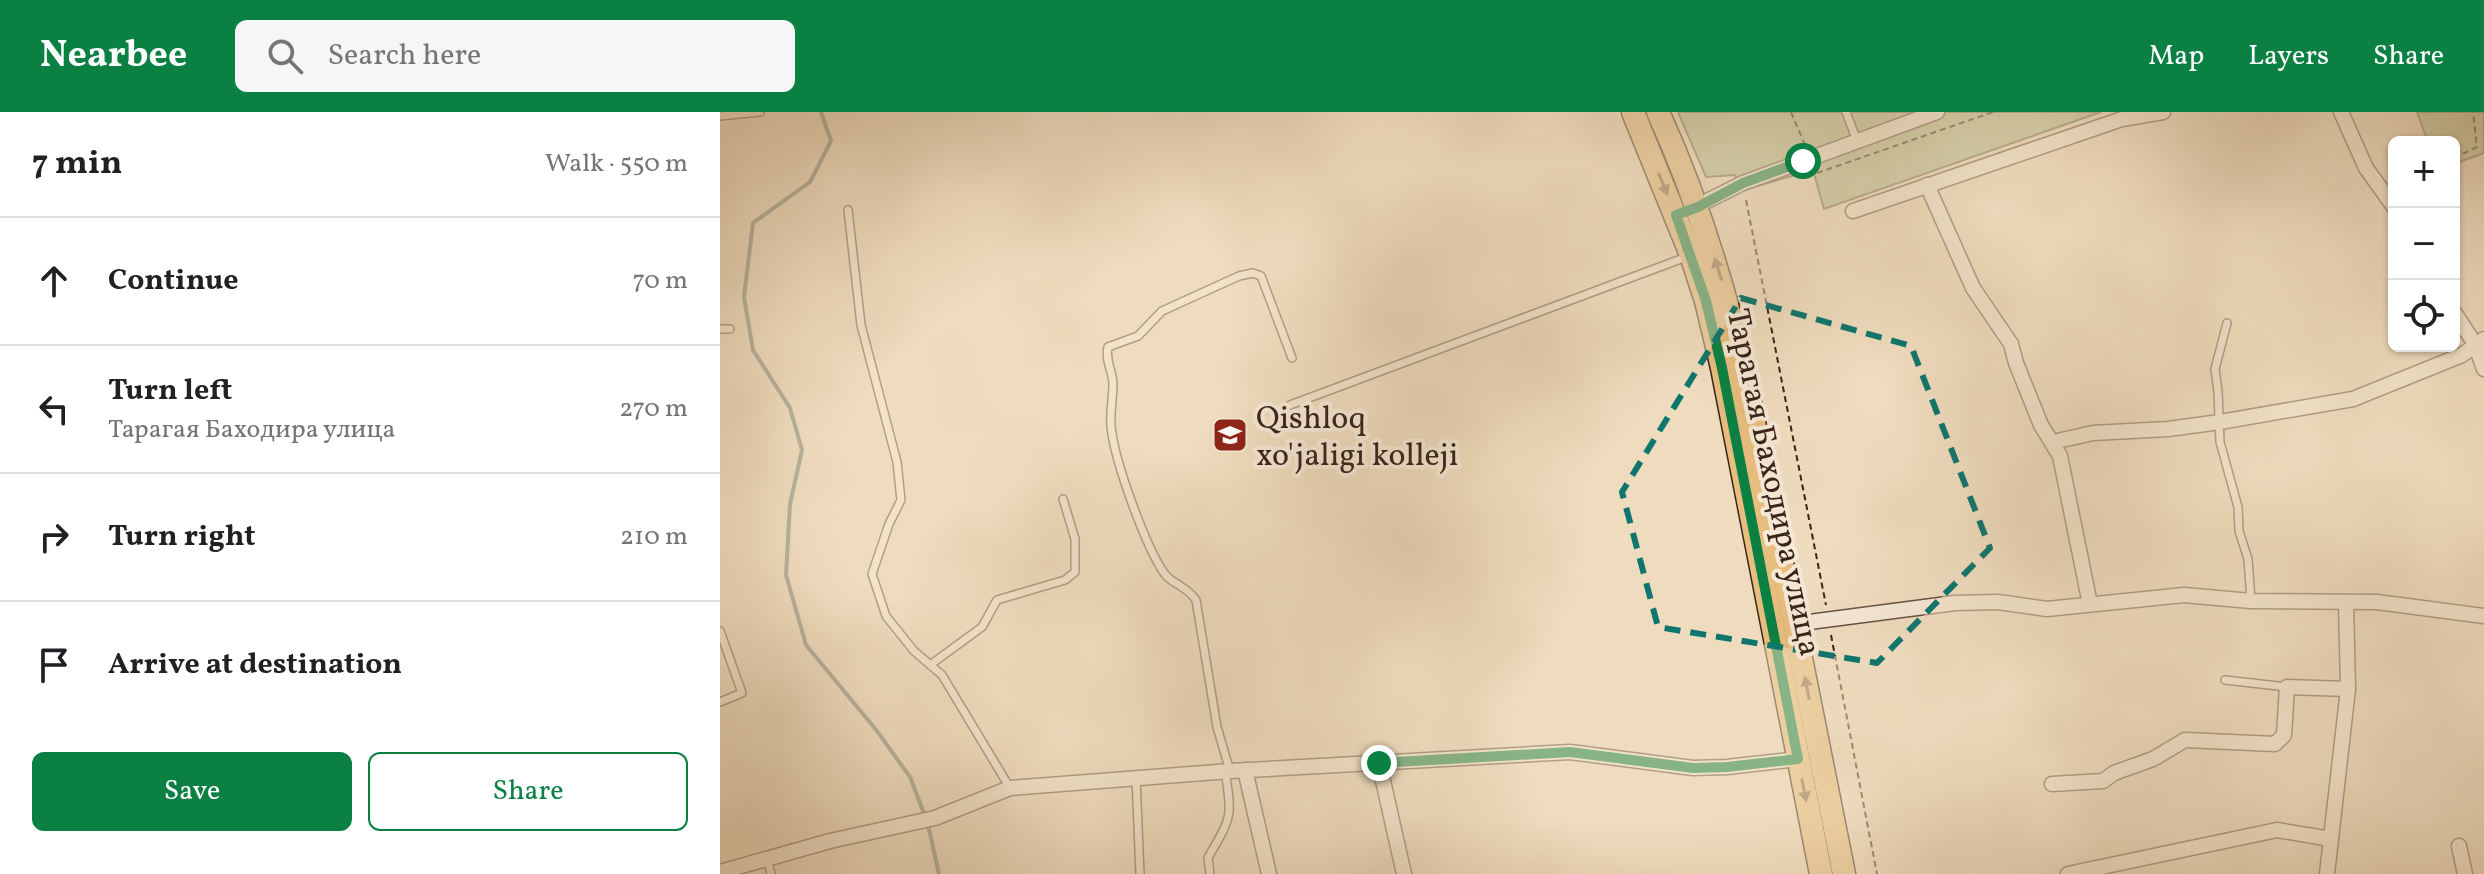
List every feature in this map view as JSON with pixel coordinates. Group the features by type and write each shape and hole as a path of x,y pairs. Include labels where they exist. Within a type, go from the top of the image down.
{"main road":[{"name":"Тарагая Баходира улица","path":"1633,112 1676,215 1706,301 1722,368 1821,874"},
{"name":"Тарагая Баходира улица","path":"1658,112 1698,207 1723,287 1743,367 1844,874"}],"street":[{"path":"1676,215 1743,183 1937,112"},
{"path":"1853,211 2122,119 2163,112"},
{"path":"2341,112 2366,168 2388,199"},
{"path":"1927,185 1973,288 2011,344 2041,425 2060,456 2090,604"},
{"path":"2460,319 2480,342 2484,369"},
{"path":"2053,442 2093,433 2168,429 2220,422 2353,399 2462,355 2480,342"},
{"path":"1794,624 1955,603 1998,602 2047,609 2184,595 2251,601 2377,602 2484,616"},
{"path":"2327,874 2348,689 2346,602"},
{"path":"2052,784 2103,781 2114,773 2153,759 2185,740 2275,744 2284,735 2287,687 2348,689"},
{"path":"720,872 830,841 928,819 1010,788 1234,771 1570,752 1693,768 1798,759"},
{"path":"1379,763 1404,874"},
{"path":"1234,771 1269,874"},
{"path":"2068,874 2277,830 2331,839"},
{"path":"2459,846 2465,874"}],"lane":[{"path":"720,116 760,112"},
{"path":"1846,112 1857,141"},
{"path":"848,210 861,325 897,462 901,500 889,524 872,574 886,616 914,651 942,675 1010,788"},
{"path":"1290,405 1691,255"},
{"path":"1210,874 1208,858 1227,828 1234,771 1217,727 1196,600 1189,589 1166,576 1152,551 1117,457 1111,425 1113,378 1106,357 1108,347 1138,336 1162,311 1239,276 1253,273 1261,276 1292,358"},
{"path":"2227,323 2215,369 2220,442 2238,507 2239,531 2248,559 2251,601"},
{"path":"720,329 730,329"},
{"path":"930,665 982,627 997,600 1065,580 1075,572 1075,539 1063,499"},
{"path":"720,631 742,693 720,702"},
{"path":"2225,680 2287,687"},
{"path":"1136,778 1140,874"},
{"path":"767,859 771,874"}],"path":[{"path":"1791,112 1817,173 1993,112"},
{"path":"2460,155 2477,147 2473,112"},
{"path":"1743,183 1877,874"}],"highlighted area":[{"path":"1741,298 1911,346 1990,548 1877,663 1658,627 1622,492"}],"green space":[{"path":"1678,112 2101,112 1824,209 1813,170 1740,191 1735,175 1706,177"},
{"path":"2417,112 2484,112 2484,153 2460,162 2460,136 2426,136"}],"waterway":[{"path":"821,112 831,141 810,182 753,223 744,297 753,350 790,408 802,450 790,504 786,575 806,645 877,731 910,777 925,816"},
{"path":"928,825 939,874"}],"place":[{"name":"Qishloq xo'jaligi kolleji","path":"1230,435"}],"route":[{"path":"1379,763 1570,752 1693,768 1798,759 1722,368 1706,301 1676,215 1698,207 1723,191 1803,161"}]}
